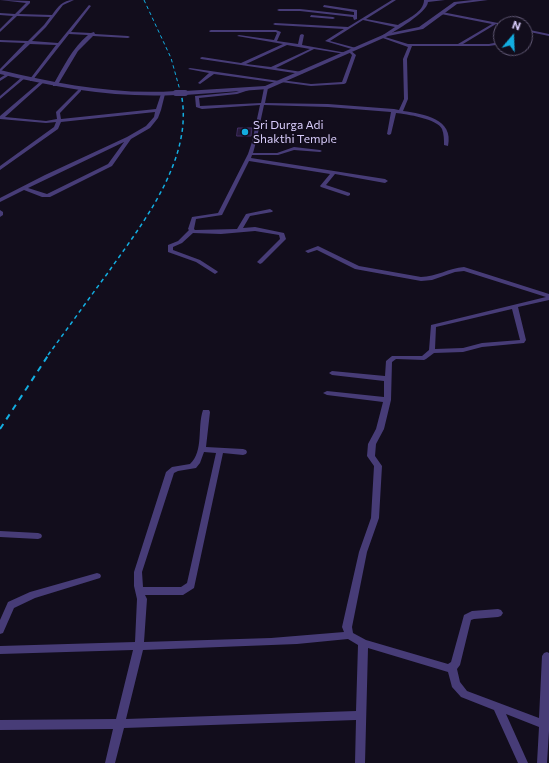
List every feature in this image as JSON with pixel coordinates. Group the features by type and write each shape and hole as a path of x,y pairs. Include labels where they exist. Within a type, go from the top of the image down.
{"street":[{"path":"0,31 28,2 2,0"},
{"path":"0,72 53,16 62,4 72,0"},
{"path":"362,19 394,0"},
{"path":"0,72 79,90 128,94 163,94 266,88 383,36 421,11 427,0 443,0"},
{"path":"383,36 421,28 456,3 486,0"},
{"path":"31,80 89,6"},
{"path":"190,69 311,85 344,83 354,55 350,51 327,41 348,28 355,20 356,11 324,6"},
{"path":"279,10 300,10 355,20"},
{"path":"442,13 493,22"},
{"path":"0,14 53,16"},
{"path":"311,16 355,20 362,19 398,26"},
{"path":"275,24 348,28"},
{"path":"460,44 493,25"},
{"path":"211,31 276,31 279,32 275,42"},
{"path":"533,32 549,36"},
{"path":"68,33 94,33 128,37"},
{"path":"55,85 70,59 83,41 94,33"},
{"path":"300,46 302,35"},
{"path":"239,36 314,48 350,51"},
{"path":"383,36 408,45 493,45"},
{"path":"0,41 59,44"},
{"path":"242,64 286,44"},
{"path":"401,111 406,99 405,59 410,46 408,45"},
{"path":"273,68 314,48"},
{"path":"202,58 301,73"},
{"path":"200,83 213,72"},
{"path":"0,80 9,74"},
{"path":"0,98 7,89 23,78"},
{"path":"0,118 42,82"},
{"path":"192,231 191,229 194,218 220,214 249,157 254,142 266,88"},
{"path":"247,89 237,93 198,97 198,107 262,104 401,111 428,117 442,125 445,129 446,145"},
{"path":"0,168 56,128 59,120 58,113 79,90"},
{"path":"0,200 129,138 148,127 156,117 163,94"},
{"path":"0,118 46,122 159,110"},
{"path":"389,134 394,110"},
{"path":"23,188 44,196 48,196 110,165 129,138"},
{"path":"249,157 278,154 294,148 320,151"},
{"path":"249,157 385,181"},
{"path":"333,173 323,186 348,194"},
{"path":"240,229 248,215 270,211"},
{"path":"215,272 198,261 170,250 170,246 180,242 192,231 221,232 240,229 255,229 282,234 283,239 260,262"},
{"path":"308,251 318,248 357,268 422,279 431,279 454,269 464,269 549,297"},
{"path":"432,351 433,326 549,297"},
{"path":"498,613 472,615 467,618 455,665 449,668 363,644 349,635 347,628 363,552 374,518 378,466 371,456 372,444 380,430 387,400 390,361 394,357 424,358 432,351 463,350 482,345 522,342 524,340 516,306"},
{"path":"332,373 388,380"},
{"path":"327,393 387,400"},
{"path":"110,763 139,646 142,599 138,572 170,472 176,468 193,466 200,459 206,412"},
{"path":"201,449 243,452"},
{"path":"140,591 183,591 191,585 220,451"},
{"path":"0,534 38,536"},
{"path":"0,630 11,605 34,595 97,576"},
{"path":"0,650 139,646 194,642 311,641 349,635"},
{"path":"360,763 360,715 364,658 363,644"},
{"path":"542,763 547,725 547,656"},
{"path":"452,667 455,684 464,694 547,725"},
{"path":"497,706 523,763"},
{"path":"0,725 119,724 360,715"}],"building":[{"name":"Sri Durga Adi Shakthi Temple","path":"238,128 252,128 251,136 237,136"}],"railway":[{"path":"144,0 171,58 181,94"},
{"path":"48,355 135,234 162,189 173,166 180,142 183,117 181,93"},
{"path":"0,429 49,354"}],"place":[{"name":"Sri Durga Adi Shakthi Temple","path":"245,132"}]}
